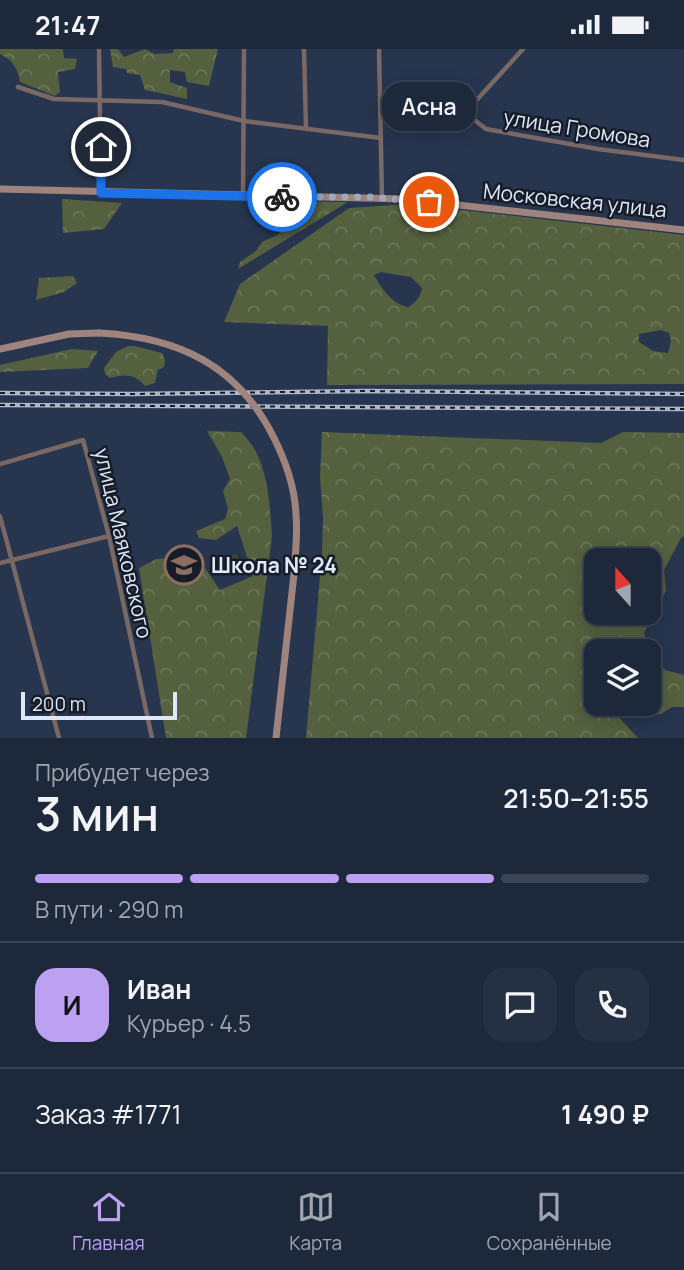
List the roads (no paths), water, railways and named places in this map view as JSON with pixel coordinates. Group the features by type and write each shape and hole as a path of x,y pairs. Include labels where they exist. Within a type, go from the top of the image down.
{"street":[{"path":"99,49 101,193"},
{"path":"243,196 244,49"},
{"path":"304,49 306,129"},
{"path":"379,49 382,198"},
{"name":"улица Громова","path":"523,49 474,103 472,118 486,129 598,149 684,160"},
{"path":"18,87 54,99 162,102 244,121 381,138"},
{"name":"Московская улица","path":"0,189 382,198 684,230"},
{"path":"0,349 69,334 134,335 165,342 193,354 227,376 253,403 281,451 293,489 297,526 276,738"},
{"name":"улица Маяковского","path":"0,464 83,440 109,536 152,738"},
{"path":"0,516 59,738"},
{"path":"0,563 109,536"}],"railway":[{"path":"0,393 365,391 684,394"},
{"path":"0,405 684,409"}],"place":[{"name":"Асна","path":"429,202"},
{"name":"Школа № 24","path":"184,565"}]}
